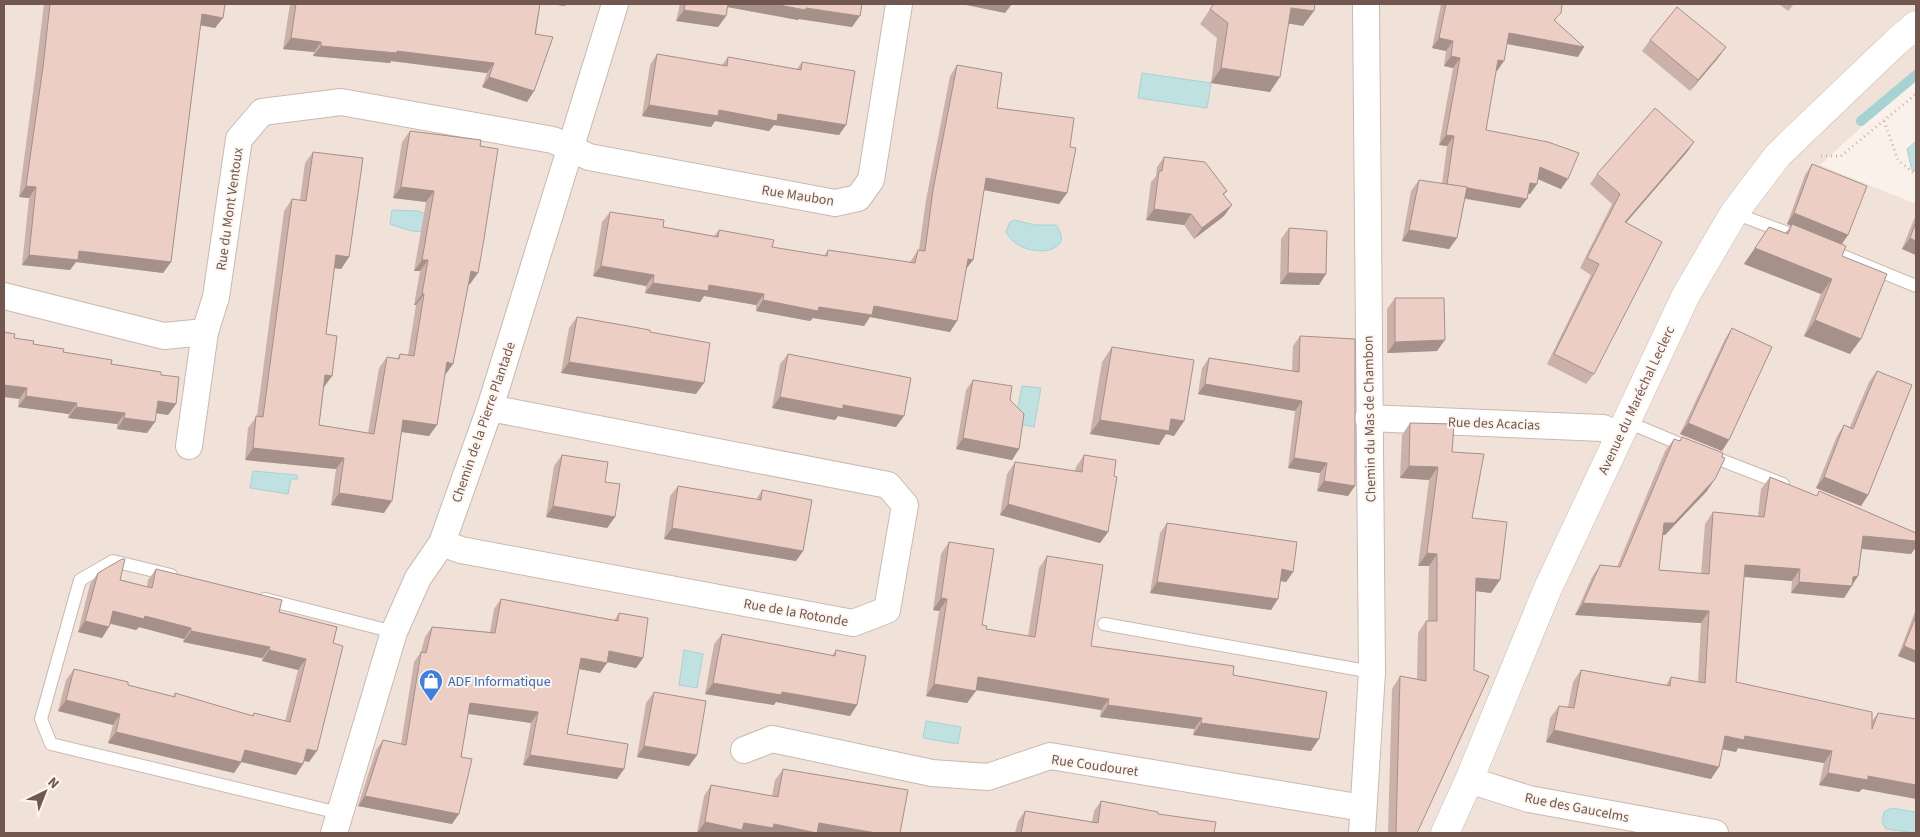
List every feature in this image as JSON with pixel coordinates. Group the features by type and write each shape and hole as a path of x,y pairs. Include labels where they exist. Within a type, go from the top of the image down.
{"main road":[{"name":"Avenue du Maréchal Leclerc","path":"1445,833 1470,780 1548,588 1686,295 1734,213 1778,155 1896,42 1916,26"}],"street":[{"name":"Chemin de la Pierre Plantade","path":"337,823 394,632 418,578 442,543 490,408 616,4"},
{"name":"Rue Maubon","path":"572,150 589,157 835,203 858,198 871,180 899,4"},
{"name":"Chemin du Mas de Chambon","path":"1362,833 1372,672 1368,418 1366,4"},
{"name":"Rue du Mont Ventoux","path":"189,446 205,332 216,297 239,139 262,112 341,102 553,140 572,150"},
{"path":"4,296 164,336 205,332"},
{"name":"Rue de la Rotonde","path":"442,543 461,550 853,623 887,610 905,505 888,485 490,408"},
{"name":"Rue des Acacias","path":"1368,418 1622,428"},
{"name":"Rue Coudouret","path":"744,750 772,739 932,774 988,777 1050,756 1363,808"},
{"name":"Rue des Gaucelms","path":"1470,780 1529,799 1715,833"}],"lane":[{"path":"1734,213 1763,223 1916,286"},
{"path":"1622,428 1800,490"},
{"path":"181,578 113,560 80,580 41,719 51,744 337,823"},
{"path":"249,595 394,632"},
{"path":"1104,624 1372,672"}],"path":[{"path":"1778,155 1842,156 1916,94"},
{"path":"1884,121 1898,160 1916,175"}],"shaded area":[{"path":"4,4 1916,4 1916,77 1820,165 1916,204 1916,833 4,833"}],"water":[{"path":"1142,73 1211,83 1207,108 1138,98"},
{"path":"1916,141 1916,171 1912,170 1907,149"},
{"path":"392,210 419,211 435,218 432,232 411,231 390,224"},
{"path":"1014,220 1035,225 1056,225 1061,235 1060,243 1054,248 1045,251 1023,247 1013,241 1006,232 1010,222"},
{"path":"1022,386 1041,388 1034,427 1015,423"},
{"path":"253,471 297,475 298,479 291,479 288,494 250,488"},
{"path":"684,650 703,654 697,688 679,685"},
{"path":"926,721 961,727 958,744 923,738"},
{"path":"1891,808 1916,812 1916,833 1886,829 1882,822 1884,812"}],"building":[{"path":"50,4 225,4 223,18 202,14 171,262 79,251 78,260 29,255 36,187 26,186"},
{"path":"296,4 540,4 535,34 553,37 534,91 489,77 494,63 397,51 397,53 321,46 321,42 291,38"},
{"path":"685,4 728,4 726,16 684,10"},
{"path":"774,4 862,4 860,16 806,8 805,10"},
{"path":"1214,4 1315,4 1314,11 1291,8 1280,77 1221,68 1228,23 1210,9"},
{"path":"1446,4 1562,4 1561,13 1554,20 1584,47 1509,33 1504,61 1498,60 1486,130 1548,142 1579,153 1568,179 1540,167 1537,184 1530,183 1527,199 1447,184 1454,136 1446,135 1460,58 1451,56 1453,41 1439,38"},
{"path":"1677,7 1726,47 1698,80 1650,40"},
{"path":"657,54 727,66 728,57 801,70 802,62 855,71 846,125 778,114 777,121 719,110 718,116 649,105"},
{"path":"957,65 1002,73 997,108 1074,118 1070,147 1076,148 1067,193 986,178 973,260 968,259 957,321 874,306 872,315 819,307 818,311 763,300 764,294 709,285 708,291 653,283 654,275 601,266 610,212 664,220 663,227 718,237 719,230 774,240 772,247 827,256 828,250 915,263 918,250 925,251 933,190"},
{"path":"1655,108 1694,142 1625,222 1662,242 1594,374 1554,354 1599,264 1587,258 1620,194 1597,174"},
{"path":"410,131 481,140 480,146 498,149 478,273 471,271 453,364 447,362 437,425 403,420 392,501 339,493 344,458 253,448 256,416 263,417 292,199 306,201 313,152 363,158 349,257 336,255 326,334 337,336 332,376 325,375 319,425 374,434 387,357 399,359 400,354 414,356 428,260 422,260 434,191 401,187"},
{"path":"1164,157 1205,162 1227,191 1223,194 1232,205 1202,228 1191,214 1154,209 1159,171 1162,171"},
{"path":"1812,164 1867,186 1848,235 1794,213"},
{"path":"1419,180 1467,187 1457,238 1409,230"},
{"path":"1916,222 1916,241 1910,238"},
{"path":"1792,224 1846,246 1842,256 1887,274 1861,339 1815,320 1832,279 1755,248 1769,227 1788,234"},
{"path":"1289,228 1327,231 1326,274 1288,273"},
{"path":"1395,298 1444,298 1445,340 1395,342"},
{"path":"577,317 710,343 704,383 569,362"},
{"path":"1732,328 1772,347 1729,440 1688,423"},
{"path":"4,332 15,334 14,338 34,341 33,344 64,349 63,352 112,360 111,364 161,372 161,375 179,377 176,404 158,401 155,422 124,418 125,413 76,407 77,403 26,396 27,388 4,385"},
{"path":"1300,336 1355,339 1355,486 1324,481 1327,463 1294,458 1302,401 1205,384 1209,358 1299,372"},
{"path":"1112,347 1194,360 1184,421 1171,419 1169,431 1100,420"},
{"path":"788,354 911,378 904,416 843,405 843,409 780,397"},
{"path":"1877,371 1912,385 1868,495 1824,477 1844,425 1853,429"},
{"path":"973,380 1012,386 1010,400 1024,414 1019,449 963,438"},
{"path":"1410,423 1454,424 1452,452 1484,454 1472,518 1507,522 1500,580 1476,578 1474,670 1489,676 1417,833 1396,833 1400,676 1426,681 1426,621 1437,621 1437,554 1427,553 1438,467 1409,466"},
{"path":"1682,437 1723,453 1722,457 1725,458 1715,479 1674,523 1664,523 1659,570 1709,574 1713,512 1764,517 1770,477 1817,496 1819,491 1916,533 1916,541 1863,536 1858,576 1853,577 1852,586 1799,582 1800,569 1745,565 1736,682 1872,712 1872,729 1878,713 1916,719 1916,785 1868,776 1868,780 1828,773 1832,751 1745,736 1744,740 1725,736 1719,767 1554,730 1559,706 1574,708 1581,670 1670,686 1671,677 1705,683 1709,611 1583,603 1600,565 1620,567 1674,439 1680,441"},
{"path":"562,455 608,462 605,482 620,484 615,517 553,506"},
{"path":"1084,455 1116,460 1114,476 1117,477 1108,532 1008,504 1015,462 1082,472"},
{"path":"678,486 761,500 762,490 812,500 803,551 672,528"},
{"path":"1167,523 1297,542 1293,572 1282,569 1278,599 1157,582"},
{"path":"949,542 994,549 982,625 987,626 986,629 1035,637 1047,556 1103,565 1091,646 1234,666 1233,675 1327,692 1319,739 1201,723 1202,718 1108,705 1109,699 978,677 976,691 934,684 947,599 941,598"},
{"path":"125,559 120,580 152,588 156,569 282,600 279,612 337,627 333,643 343,646 317,751 307,749 303,764 245,750 241,762 116,732 120,714 66,700 74,669 128,682 128,685 175,697 175,693 253,716 254,713 290,722 306,659 269,650 270,647 191,631 191,628 145,616 144,619 113,611 109,627 85,621 98,573"},
{"path":"501,599 618,621 619,613 648,618 643,658 609,651 607,663 581,658 567,734 628,744 624,769 530,755 538,712 470,703 461,757 472,759 459,814 365,796 383,740 406,745 421,652 426,653 432,627 495,633"},
{"path":"1916,616 1916,651 1904,646"},
{"path":"722,634 835,656 836,650 866,656 857,705 782,692 781,695 713,683"},
{"path":"654,692 706,701 697,755 644,746"},
{"path":"783,769 908,790 900,833 876,833 819,823 817,833 774,824 773,828 744,823 742,830 705,822 711,785 778,797"},
{"path":"1101,801 1158,812 1158,814 1216,822 1214,833 1021,833 1025,811 1098,823"}],"waterway":[{"path":"1861,121 1916,75"}],"place":[{"name":"ADF Informatique","path":"431,702"}]}
